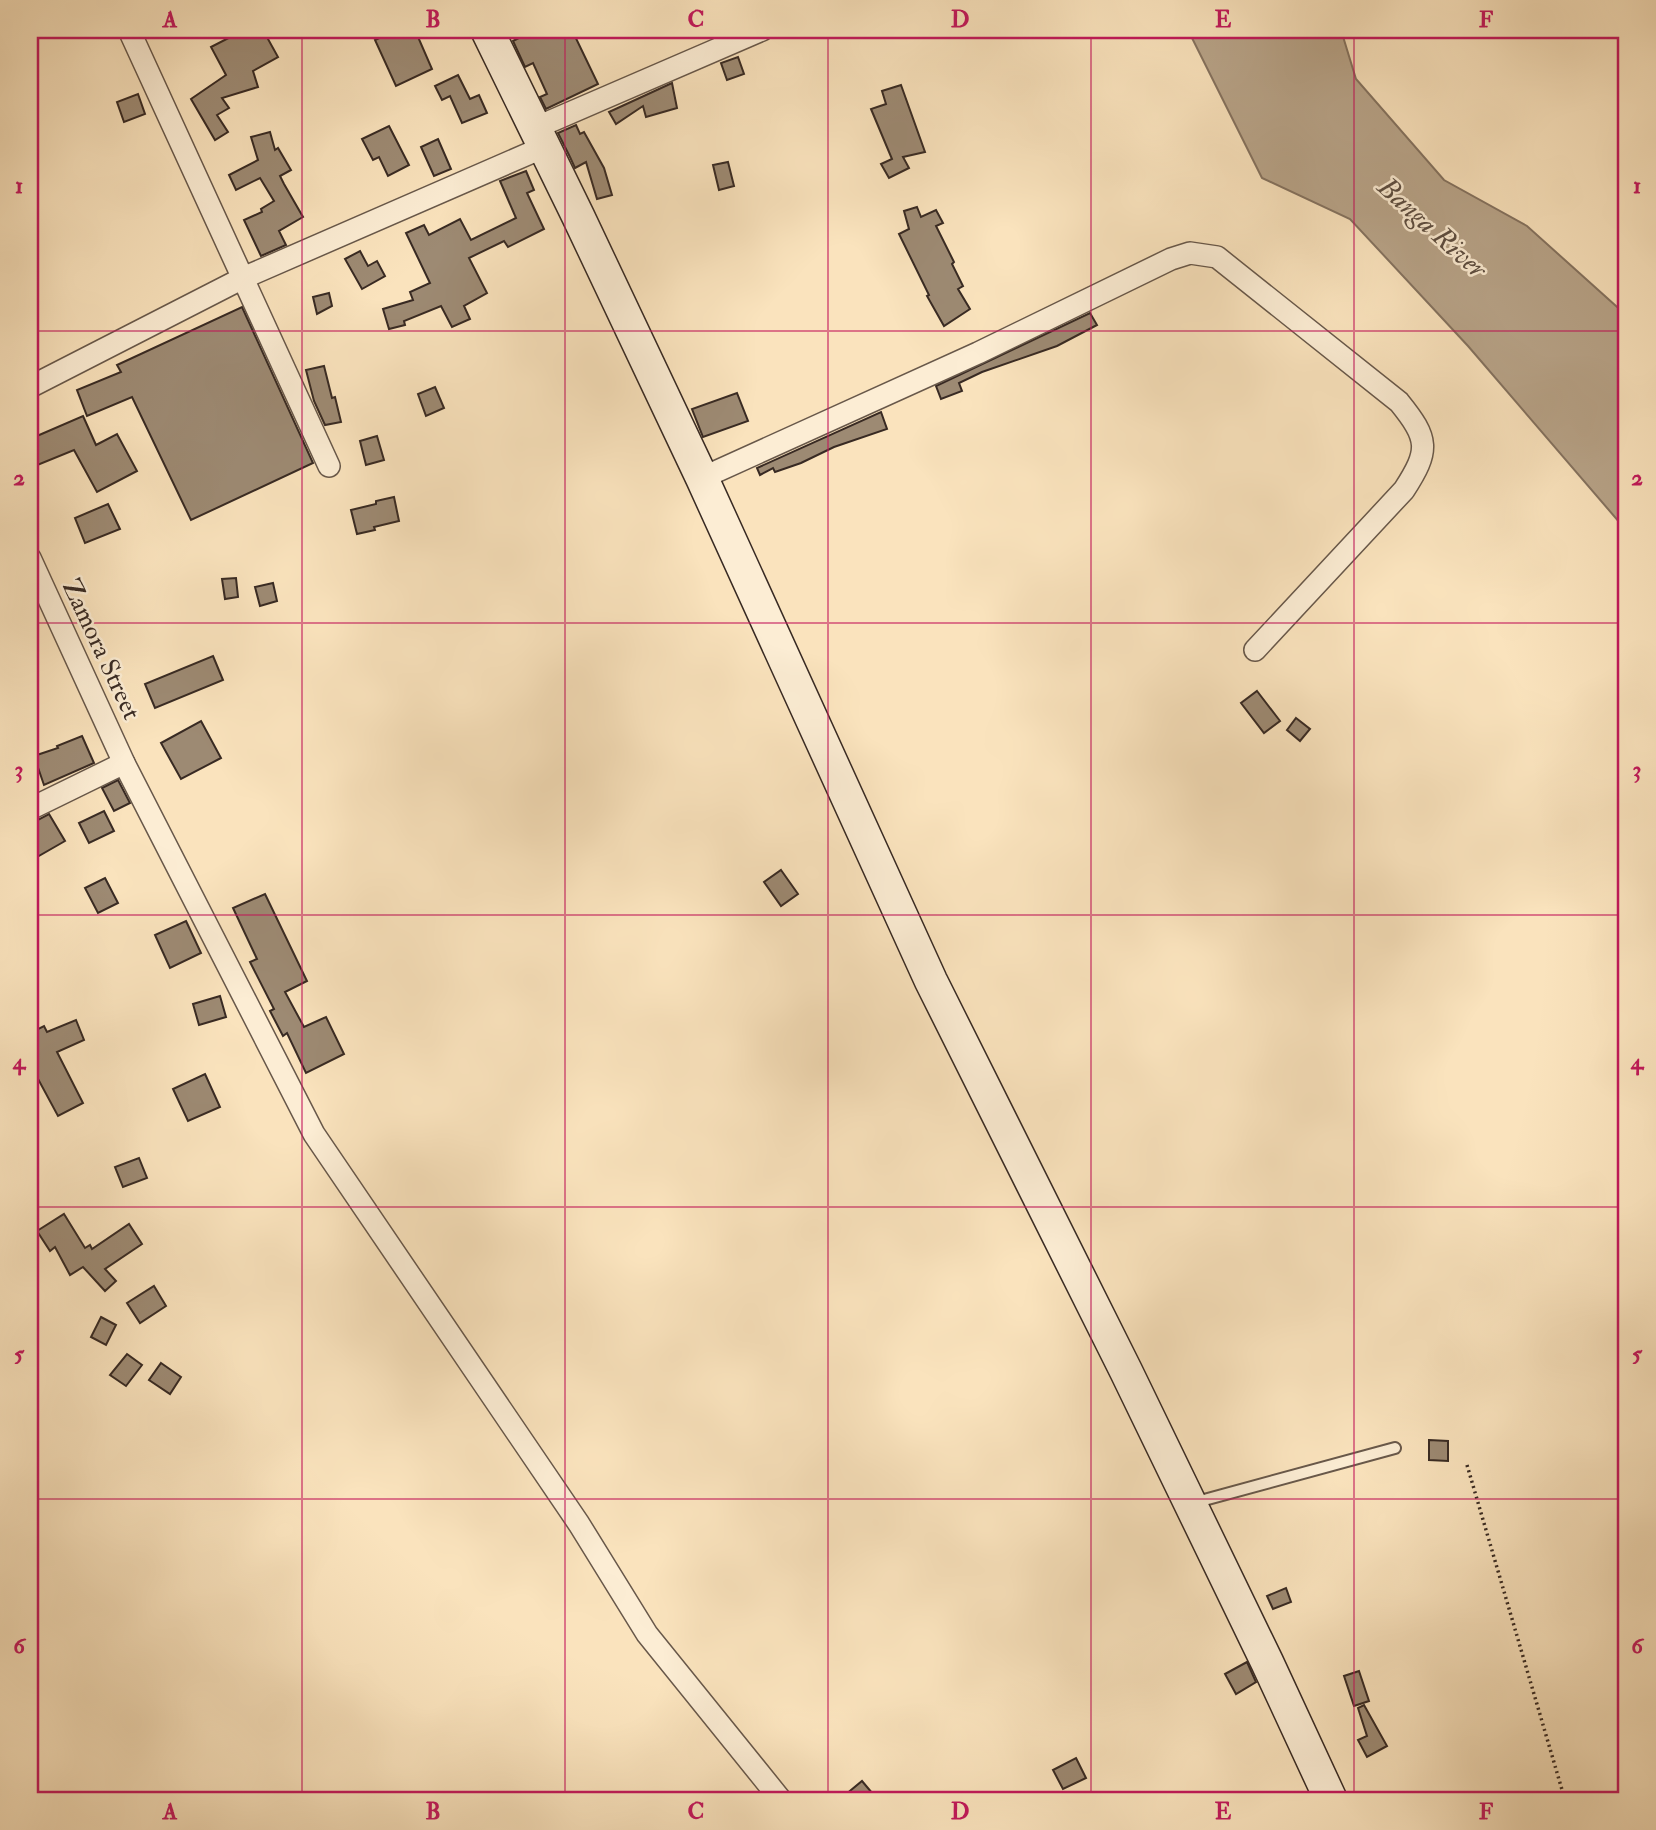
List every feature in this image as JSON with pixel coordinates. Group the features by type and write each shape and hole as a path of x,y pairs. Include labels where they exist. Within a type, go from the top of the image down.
{"street":[{"path":"129,30 328,466"},
{"path":"487,30 702,478 931,981 1191,1504 1331,1800"},
{"path":"30,387 243,278 762,30"},
{"path":"702,478 978,352 1171,259 1190,253 1217,257 1399,402 1414,419 1423,438 1419,466 1404,490 1255,650"},
{"name":"Zamora Street","path":"30,558 124,764 314,1135 571,1513 647,1634 781,1800"},
{"path":"30,809 124,764"}],"lane":[{"path":"1191,1504 1395,1448"}],"path":[{"path":"1467,1465 1565,1800"}],"water":[{"name":"Banga River","path":"1188,30 1341,30 1356,79 1444,180 1527,226 1626,315 1626,530 1468,346 1350,219 1262,178"}],"building":[{"path":"244,30 263,30 278,57 253,71 258,87 222,98 229,108 217,115 228,132 215,140 191,99 226,75 211,47"},
{"path":"397,30 415,30 432,69 396,86 375,40"},
{"path":"534,30 572,30 598,84 546,109 540,97 547,94 533,63 525,67 513,41"},
{"path":"738,57 744,74 727,80 721,63"},
{"path":"458,75 470,99 479,95 487,113 462,123 450,96 442,100 435,86"},
{"path":"672,83 677,108 646,117 643,106 616,124 609,112"},
{"path":"901,85 925,152 903,157 909,168 889,178 881,164 892,159 871,109 886,104 882,91"},
{"path":"138,94 145,114 124,122 117,102"},
{"path":"576,125 580,134 584,132 604,168 612,195 597,199 586,162 575,168 558,133"},
{"path":"389,126 409,165 388,176 379,157 373,160 362,139"},
{"path":"270,132 275,150 278,148 291,170 280,176 303,217 279,231 286,245 261,256 244,220 262,212 261,209 274,201 260,178 236,190 229,175 258,160 251,137"},
{"path":"438,139 451,169 434,176 421,147"},
{"path":"728,162 734,186 719,190 713,165"},
{"path":"526,171 534,190 527,193 544,229 508,247 504,241 469,258 487,293 464,306 470,319 452,327 441,306 404,321 405,325 389,329 383,309 413,300 410,292 430,283 406,233 424,225 429,235 460,219 471,240 516,218 500,181"},
{"path":"917,207 921,217 936,210 943,223 936,226 963,286 958,289 970,309 944,326 899,234 909,229 904,211"},
{"path":"360,251 368,266 377,261 385,276 362,289 345,259"},
{"path":"329,293 332,306 317,314 313,297"},
{"path":"242,307 313,463 191,520 132,397 87,416 77,390 121,372 117,365"},
{"path":"1090,313 1097,325 1057,346 982,372 959,383 962,391 941,399 936,386"},
{"path":"324,366 341,422 325,425 314,401 306,370"},
{"path":"435,387 444,408 426,416 418,394"},
{"path":"737,393 748,421 703,437 692,409"},
{"path":"881,412 887,429 834,447 801,463 775,472 773,468 760,475 757,468"},
{"path":"83,416 96,445 117,434 137,471 97,492 74,450 30,468 30,439"},
{"path":"377,436 384,460 366,465 360,441"},
{"path":"394,497 399,521 357,534 351,510"},
{"path":"108,504 120,529 85,543 75,518"},
{"path":"236,578 238,597 225,599 222,579"},
{"path":"273,583 277,601 260,606 255,587"},
{"path":"213,656 223,680 155,708 145,684"},
{"path":"1257,691 1280,721 1264,733 1241,703"},
{"path":"1296,718 1310,729 1300,741 1287,730"},
{"path":"201,721 221,758 181,779 161,743"},
{"path":"82,736 94,763 44,785 34,756"},
{"path":"118,780 130,803 114,811 102,788"},
{"path":"104,811 114,831 89,843 79,823"},
{"path":"49,814 65,841 30,861 30,824"},
{"path":"781,870 798,894 781,906 764,882"},
{"path":"105,878 118,903 98,913 85,888"},
{"path":"265,894 307,981 285,992 304,1027 326,1017 344,1054 306,1073 287,1033 283,1036 270,1011 274,1009 250,962 257,959 233,908"},
{"path":"186,921 201,953 170,968 155,935"},
{"path":"220,996 226,1017 199,1025 193,1004"},
{"path":"76,1020 84,1040 57,1052 83,1103 58,1116 37,1077 30,1080 30,1033 44,1026 47,1032"},
{"path":"205,1074 220,1107 188,1121 173,1089"},
{"path":"139,1158 147,1178 123,1187 115,1167"},
{"path":"64,1214 85,1248 90,1245 92,1249 129,1224 142,1244 105,1269 116,1281 105,1291 83,1267 70,1275 55,1247 50,1251 37,1231"},
{"path":"154,1286 166,1306 140,1323 127,1303"},
{"path":"101,1317 116,1325 106,1345 91,1337"},
{"path":"127,1354 142,1365 126,1386 110,1375"},
{"path":"161,1363 181,1377 170,1394 149,1380"},
{"path":"1429,1440 1448,1441 1448,1461 1429,1460"},
{"path":"1286,1588 1291,1602 1273,1609 1267,1596"},
{"path":"1247,1662 1256,1682 1236,1694 1225,1674"},
{"path":"1359,1671 1369,1701 1354,1706 1344,1676"},
{"path":"1364,1705 1387,1746 1367,1757 1358,1740 1367,1736 1358,1708"},
{"path":"1076,1758 1086,1778 1063,1789 1053,1770"},
{"path":"862,1781 878,1800 839,1800"}]}
